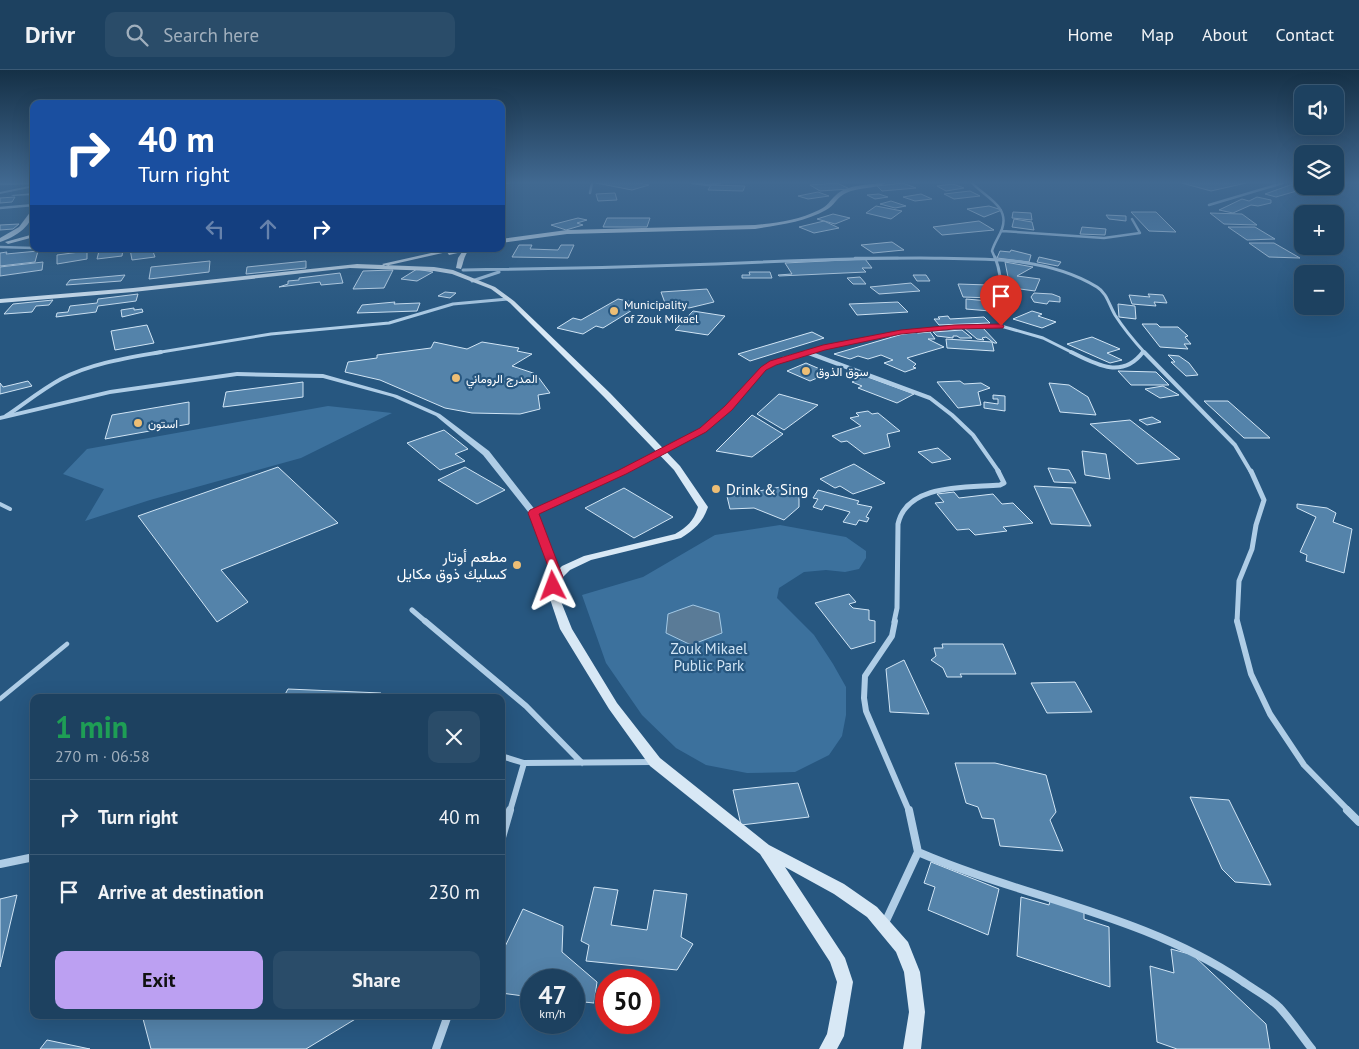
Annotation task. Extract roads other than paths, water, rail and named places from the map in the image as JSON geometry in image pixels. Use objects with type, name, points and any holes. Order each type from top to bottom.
[{"type":"main road","points":[[0,240],[9,237],[20,229]]},
{"type":"main road","points":[[505,240],[568,232],[692,229]]},
{"type":"main road","points":[[0,246],[30,236]]},
{"type":"main road","points":[[0,301],[133,290],[386,263],[440,252]]},
{"type":"main road","points":[[396,265],[454,252]]},
{"type":"main road","points":[[461,269],[460,258],[465,252]]},
{"type":"main road","points":[[378,267],[386,263],[434,269],[453,272],[472,281],[483,281]]},
{"type":"main road","points":[[351,266],[378,267],[419,264],[461,269],[483,281],[508,299],[607,395],[676,468],[703,507],[700,516],[691,528],[678,536],[588,558],[566,568],[557,577],[553,586],[555,599],[566,629],[613,706],[656,762],[764,849],[840,889],[872,912],[902,946],[912,972],[917,1012],[912,1049]]},
{"type":"main road","points":[[764,849],[837,958],[845,982],[835,1036],[828,1049]]},
{"type":"street","points":[[1001,326],[1004,306],[1000,285],[1000,270],[992,251],[1002,231],[1115,238],[1140,233],[1138,229]]},
{"type":"street","points":[[0,246],[30,248]]},
{"type":"street","points":[[461,269],[504,270],[862,258],[994,259],[1044,267],[1098,287],[1104,292],[1114,313],[1131,338],[1235,445],[1255,478],[1264,500],[1256,525],[1252,549],[1239,581],[1236,618],[1252,674],[1270,714],[1304,766],[1359,822]]},
{"type":"street","points":[[483,281],[504,270]]},
{"type":"street","points":[[3,417],[57,381],[80,370],[115,361],[255,334],[389,323],[446,306],[508,299]]},
{"type":"street","points":[[533,513],[622,472],[710,424],[728,408],[763,369],[783,359],[806,352],[901,332],[954,327],[1001,326],[1043,338],[1096,364],[1104,366],[1127,366],[1138,360],[1143,351]]},
{"type":"street","points":[[806,352],[930,398],[947,410],[975,436],[1004,482],[1000,485],[956,488],[928,494],[910,502],[901,512],[898,524],[897,608],[892,636],[865,676],[864,698],[866,711],[908,807],[918,852],[884,926]]},
{"type":"street","points":[[3,417],[110,392],[237,374],[324,376],[395,396],[438,415],[486,453],[533,513],[557,577]]},
{"type":"street","points":[[412,610],[526,706],[582,763]]},
{"type":"street","points":[[505,757],[524,763],[656,762]]},
{"type":"street","points":[[505,827],[524,763]]},
{"type":"street","points":[[918,852],[966,872],[1052,897],[1168,939],[1215,963],[1278,1006],[1312,1049]]},
{"type":"street","points":[[0,864],[30,858]]},
{"type":"street","points":[[436,1049],[447,1019]]},
{"type":"lane","points":[[0,504],[10,509]]},
{"type":"lane","points":[[0,699],[67,644]]},
{"type":"place","name":"Municipality of Zouk Mikael","points":[[614,311]]},
{"type":"place","name":"سوق الذوق","points":[[806,371]]},
{"type":"place","name":"المدرج الروماني","points":[[456,378]]},
{"type":"place","name":"استون","points":[[138,423]]},
{"type":"place","name":"Drink & Sing","points":[[716,489]]},
{"type":"place","name":"مطعم أوتار كسليك ذوق مكايل","points":[[517,565]]},
{"type":"park label","name":"Zouk Mikael Public Park","points":[[709,656]]}]
